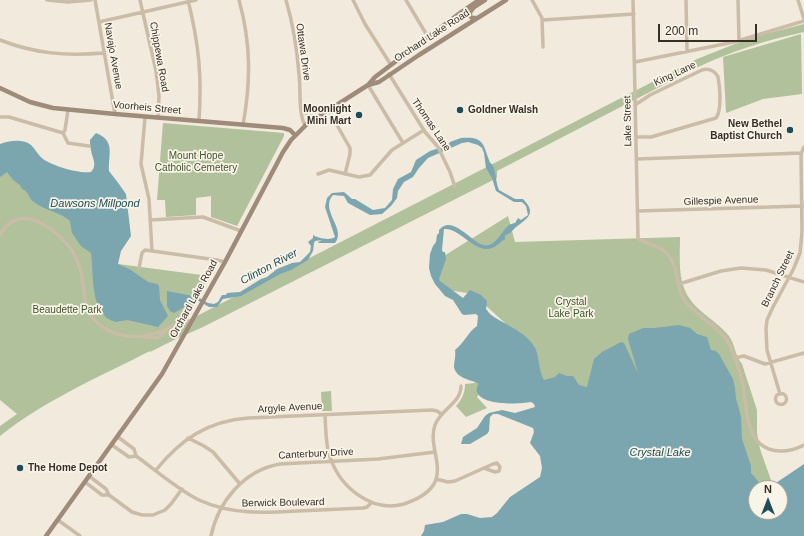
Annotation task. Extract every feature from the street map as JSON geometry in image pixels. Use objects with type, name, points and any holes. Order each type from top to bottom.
[{"type":"main road","name":"Orchard Lake Road","points":[[368,86],[375,76],[479,0]]},
{"type":"main road","points":[[477,18],[472,18],[470,16],[470,12],[474,7],[485,0]]},
{"type":"main road","points":[[486,12],[488,8],[502,0]]},
{"type":"main road","name":"Orchard Lake Road","points":[[46,536],[162,374],[203,302],[282,152],[296,135],[305,126],[317,118],[368,86],[379,82],[418,54],[506,0]]},
{"type":"main road","points":[[415,46],[418,54]]},
{"type":"main road","name":"Voorheis Street","points":[[0,88],[34,103],[68,110],[283,128],[290,130],[296,135]]},
{"type":"street","points":[[48,0],[73,2],[91,0]]},
{"type":"street","name":"Navajo Avenue","points":[[95,0],[115,114]]},
{"type":"street","name":"Chippewa Road","points":[[140,0],[158,82],[158,118]]},
{"type":"street","points":[[99,22],[196,0]]},
{"type":"street","points":[[239,0],[246,29],[249,59],[248,94],[243,125]]},
{"type":"street","name":"Ottawa Drive","points":[[286,0],[296,46],[301,117],[305,126]]},
{"type":"street","points":[[353,0],[391,65]]},
{"type":"street","points":[[406,0],[428,37]]},
{"type":"street","points":[[532,0],[543,20],[543,47]]},
{"type":"street","name":"Lake Street","points":[[633,0],[638,237],[640,240],[656,245],[668,254],[675,267],[679,284]]},
{"type":"street","points":[[686,0],[687,51]]},
{"type":"street","points":[[738,0],[739,40]]},
{"type":"street","points":[[635,62],[739,40],[804,20],[798,0]]},
{"type":"street","points":[[188,1],[196,33],[199,56],[201,82],[199,121]]},
{"type":"street","points":[[543,20],[634,14]]},
{"type":"street","points":[[0,40],[22,48],[44,52],[68,54],[104,53]]},
{"type":"street","name":"King Lane","points":[[636,105],[650,95],[702,70],[708,69],[713,71],[718,77],[720,108],[716,118],[649,137],[636,137]]},
{"type":"street","name":"Thomas Lane","points":[[389,74],[424,130],[442,153],[455,187]]},
{"type":"street","points":[[368,86],[403,143]]},
{"type":"street","points":[[301,106],[305,113],[317,118]]},
{"type":"street","points":[[68,110],[65,130],[63,133],[66,141],[68,143],[89,146]]},
{"type":"street","points":[[329,111],[350,148],[351,152],[345,174]]},
{"type":"street","points":[[0,117],[9,117],[63,133]]},
{"type":"street","points":[[145,117],[141,164],[148,196],[152,251]]},
{"type":"street","points":[[318,174],[329,170],[359,177],[370,175],[376,170],[388,154],[424,130]]},
{"type":"street","name":"Branch Street","points":[[780,394],[771,363],[766,337],[768,320],[772,307],[797,261],[801,245],[803,206],[801,153],[804,147]]},
{"type":"street","points":[[636,159],[801,153]]},
{"type":"street","name":"Gillespie Avenue","points":[[638,212],[803,206]]},
{"type":"street","points":[[150,220],[203,217],[241,231]]},
{"type":"street","points":[[0,234],[10,223],[21,218],[37,221],[50,229],[68,244],[74,253],[81,271],[86,305],[92,317],[102,326],[114,333],[125,336],[137,336],[156,333],[183,321],[192,321]]},
{"type":"street","points":[[139,268],[142,252],[145,250],[224,262]]},
{"type":"street","points":[[804,282],[761,269],[738,268],[716,272],[679,284],[685,302],[724,337],[729,344],[743,384],[749,424],[756,439],[768,448],[779,452],[792,451],[804,445]]},
{"type":"street","points":[[734,358],[743,356],[762,364],[771,363],[804,353]]},
{"type":"street","points":[[325,415],[327,444],[332,462],[338,475],[346,485],[371,503],[392,506],[408,503],[425,494],[431,488],[436,479],[438,468],[433,441],[436,422],[441,414],[457,399],[461,386]]},
{"type":"street","name":"Argyle Avenue","points":[[156,470],[170,454],[188,438],[210,427],[232,420],[432,410],[441,414]]},
{"type":"street","name":"Berwick Boulevard","points":[[118,437],[134,449],[136,456],[182,489],[200,500],[222,508],[242,512],[263,513],[362,508],[367,507],[371,503]]},
{"type":"street","points":[[188,438],[211,451],[240,484]]},
{"type":"street","name":"Berwick Boulevard","points":[[112,445],[129,457],[136,456]]},
{"type":"street","name":"Canterbury Drive","points":[[211,536],[222,508],[228,498],[240,484],[257,471],[274,465],[388,458],[435,452]]},
{"type":"street","points":[[436,479],[448,482],[455,481],[484,468]]},
{"type":"street","points":[[89,476],[106,489],[110,496],[132,512],[140,515],[159,513],[167,508],[182,489]]},
{"type":"street","points":[[85,482],[102,495],[110,496]]},
{"type":"street","points":[[58,520],[80,536]]},
{"type":"green space","name":"Beaudette Park","points":[[804,24],[804,32],[750,46],[698,67],[497,171],[497,178],[203,327],[150,351],[54,400],[17,423],[0,436],[0,426],[17,414],[0,400],[0,160],[4,159],[118,264],[209,276],[185,322],[697,59],[750,38]]},
{"type":"green space","points":[[801,34],[802,94],[763,99],[726,113],[723,57]]},
{"type":"green space","name":"Mount Hope Catholic Cemetery","points":[[163,123],[284,133],[284,136],[237,226],[211,217],[211,196],[196,198],[196,215],[166,217],[165,200],[157,200]]},
{"type":"green space","name":"Crystal Lake Park","points":[[508,216],[515,242],[680,237],[680,268],[683,286],[693,303],[729,336],[733,343],[742,364],[757,410],[757,433],[760,449],[771,480],[749,480],[642,377],[592,393],[487,383],[477,397],[487,408],[466,417],[456,406],[463,396],[465,384],[475,383],[475,355],[506,353],[505,323],[473,294],[442,289],[431,264]]},
{"type":"green space","points":[[331,391],[332,411],[322,411],[321,392]]},
{"type":"water","name":"Dawsons Millpond","points":[[96,133],[102,136],[109,144],[109,171],[126,194],[131,236],[121,251],[118,264],[131,270],[148,282],[159,286],[160,300],[168,316],[158,327],[127,320],[116,322],[107,318],[101,312],[94,293],[91,253],[81,246],[72,233],[70,221],[34,202],[26,191],[13,180],[7,172],[0,177],[0,144],[16,141],[24,141],[28,143],[43,159],[53,164],[73,171],[91,172],[94,164],[90,148],[90,140]]},
{"type":"water","name":"Crystal Lake","points":[[461,138],[474,138],[481,142],[489,161],[494,167],[499,190],[515,199],[523,199],[530,209],[530,212],[526,219],[511,232],[505,235],[505,239],[492,248],[485,249],[479,247],[456,232],[444,229],[442,250],[445,252],[446,259],[439,279],[440,281],[463,298],[470,290],[481,295],[487,301],[486,309],[490,314],[526,337],[535,348],[544,380],[555,377],[559,373],[567,376],[573,376],[579,385],[587,387],[594,359],[602,352],[621,342],[624,343],[638,373],[628,339],[629,334],[643,328],[679,325],[690,328],[697,334],[707,337],[711,350],[716,351],[719,354],[733,379],[741,417],[742,439],[751,466],[751,473],[757,480],[748,480],[748,520],[788,520],[788,480],[780,480],[804,464],[804,536],[421,536],[425,525],[443,522],[461,514],[467,514],[480,518],[492,517],[510,497],[540,477],[542,468],[540,456],[530,443],[534,432],[533,428],[498,414],[493,414],[490,417],[489,431],[487,434],[470,444],[461,444],[463,437],[477,428],[485,416],[489,413],[502,410],[515,413],[535,407],[531,402],[501,403],[486,400],[480,397],[477,392],[478,383],[457,374],[454,367],[455,350],[477,326],[478,316],[476,314],[462,314],[453,300],[445,296],[435,284],[429,268],[430,254],[436,242],[439,230],[444,226],[450,225],[455,227],[478,243],[488,245],[495,242],[506,228],[515,223],[518,218],[521,220],[528,215],[526,206],[522,202],[514,202],[496,191],[492,178],[486,168],[484,153],[482,148],[478,145],[468,142],[462,143],[428,158],[413,177],[404,182],[398,191],[397,198],[382,214],[370,215],[348,203],[344,196],[333,195],[329,207],[338,232],[338,238],[335,243],[318,242],[322,240],[315,241],[313,251],[308,260],[241,296],[223,299],[217,307],[209,307],[197,300],[174,313],[170,311],[167,306],[167,291],[198,297],[208,303],[214,304],[218,302],[222,295],[240,292],[267,277],[277,269],[292,263],[300,262],[310,252],[311,246],[308,242],[313,238],[313,235],[327,239],[335,237],[325,207],[327,198],[332,193],[344,192],[352,199],[355,199],[373,210],[385,208],[392,200],[393,189],[398,179],[411,172],[416,160],[430,151],[448,145],[450,142]]},
{"type":"place","name":"Goldner Walsh","points":[[460,110]]},
{"type":"place","name":"Moonlight Mini Mart","points":[[359,115]]},
{"type":"place","name":"New Bethel Baptist Church","points":[[790,130]]},
{"type":"place","name":"The Home Depot","points":[[20,468]]},
{"type":"water label","name":"Clinton River","points":[[269,267]]}]
